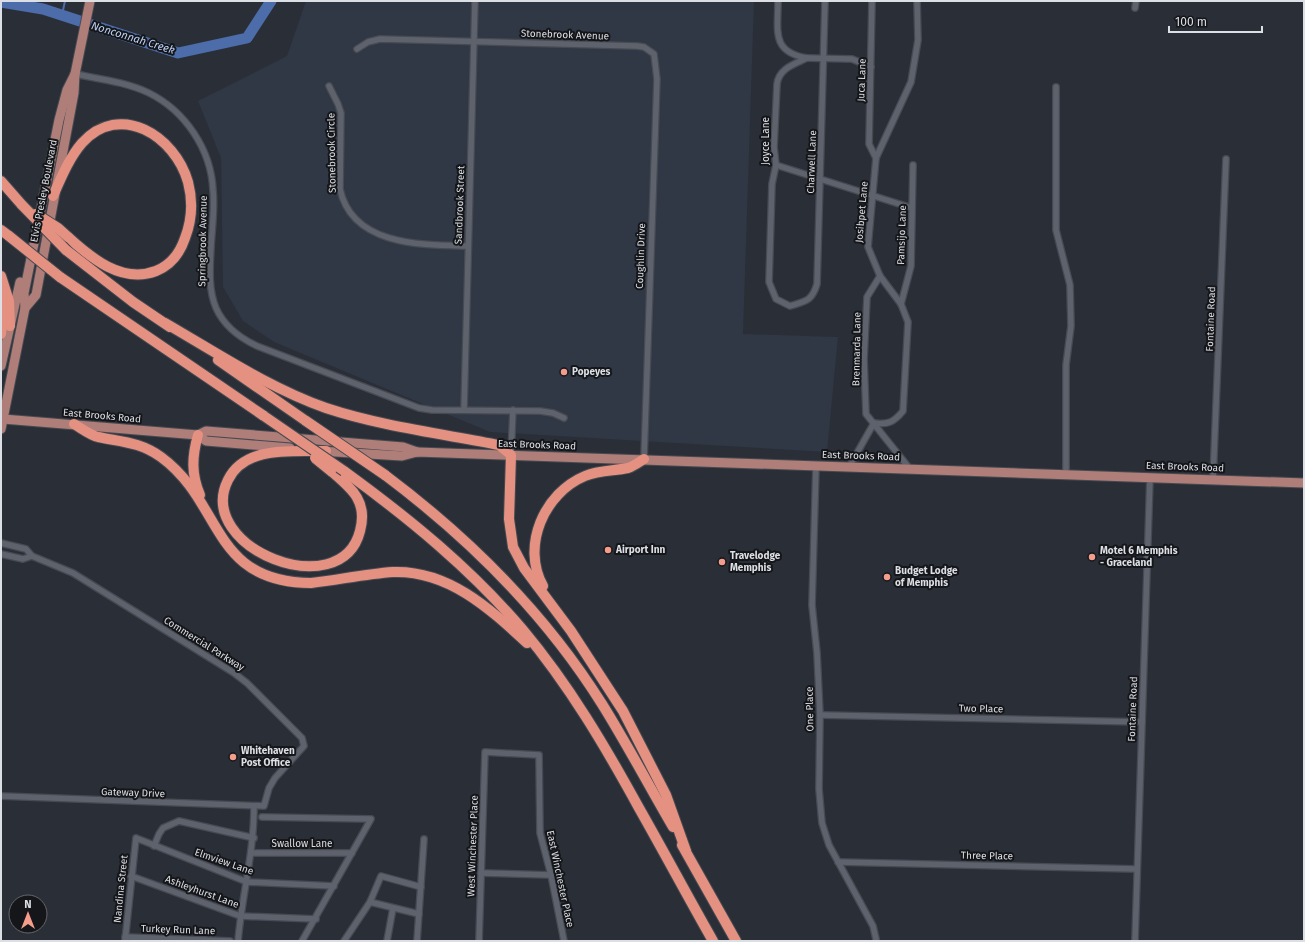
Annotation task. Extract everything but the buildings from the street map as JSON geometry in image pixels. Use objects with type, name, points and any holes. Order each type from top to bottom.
[{"type":"highway","points":[[19,202],[58,228],[90,256],[104,265],[118,271],[141,274],[158,270],[174,260],[188,230],[191,206],[188,181],[177,159],[162,141],[153,134],[134,124],[119,123],[96,131],[82,143],[68,164],[53,196]]},
{"type":"highway","points":[[1,181],[19,202],[66,250],[133,302],[385,475],[431,510],[485,559],[536,614],[602,703],[736,941]]},
{"type":"highway","points":[[5,233],[60,277],[264,416],[391,505],[451,554],[503,607],[551,665],[595,731],[713,941]]},
{"type":"highway","points":[[1,276],[9,301],[10,326]]},
{"type":"highway","points":[[1,292],[3,312],[1,334]]},
{"type":"highway","points":[[165,323],[284,390],[327,408],[372,420],[499,445],[511,455],[509,519],[513,547],[524,568],[553,606],[603,679],[644,749],[666,795],[686,851]]},
{"type":"highway","points":[[74,424],[97,437],[122,440],[142,446],[162,458],[188,485],[221,539],[238,558],[254,570],[277,579],[297,583],[311,583],[395,572],[422,575],[450,584],[484,605],[551,665]]},
{"type":"highway","points":[[198,435],[193,455],[194,477],[210,520]]},
{"type":"highway","points":[[305,445],[317,461],[350,487],[361,505],[364,515],[356,544],[344,556],[336,561],[316,566],[302,566],[275,561],[264,556],[246,543],[229,521],[224,504],[225,487],[234,471],[240,464],[249,458],[268,454],[326,451]]},
{"type":"highway","points":[[553,606],[541,583],[534,559],[538,529],[548,507],[566,488],[585,476],[596,472],[630,467],[644,459]]},
{"type":"main road","name":"Elvis Presley Boulevard","points":[[25,308],[36,295],[53,196],[74,93],[75,74],[90,1]]},
{"type":"main road","name":"Elvis Presley Boulevard","points":[[1,429],[2,417],[25,308],[24,293],[34,239],[59,120],[67,90],[75,74]]},
{"type":"main road","points":[[1,366],[24,264],[34,239]]},
{"type":"main road","name":"East Brooks Road","points":[[2,417],[198,435],[206,441],[402,456],[417,452],[1304,483]]},
{"type":"main road","name":"East Brooks Road","points":[[198,435],[206,430],[403,447],[417,452]]},
{"type":"street","name":"Sandbrook Street","points":[[464,410],[475,1]]},
{"type":"street","points":[[778,1],[778,34],[780,44],[789,53],[807,58],[852,59],[871,67]]},
{"type":"street","name":"Charwell Lane","points":[[790,306],[808,300],[814,295],[817,284],[825,1]]},
{"type":"street","name":"Juca Lane","points":[[872,1],[868,144],[876,158]]},
{"type":"street","name":"Josibpet Lane","points":[[874,423],[886,424],[897,419],[903,411],[908,322],[901,304],[880,276],[868,246],[876,158],[911,82],[918,40],[917,1]]},
{"type":"street","points":[[1136,1],[1136,8]]},
{"type":"street","points":[[357,49],[368,42],[380,39],[474,41]]},
{"type":"street","name":"Stonebrook Avenue","points":[[474,41],[637,46],[644,47],[654,54]]},
{"type":"street","name":"Coughlin Drive","points":[[644,459],[657,79],[654,54]]},
{"type":"street","name":"Joyce Lane","points":[[790,306],[776,299],[769,282],[772,184],[776,166],[774,147],[778,77],[786,69],[807,58]]},
{"type":"street","name":"Springbrook Avenue","points":[[75,74],[129,86],[155,96],[182,118],[198,139],[210,168],[213,189],[210,272],[212,295],[215,307],[222,318],[237,334],[257,346],[409,405],[432,410],[513,410],[546,412],[564,418]]},
{"type":"street","name":"Stonebrook Circle","points":[[329,86],[341,114],[340,189],[346,206],[354,217],[366,228],[394,240],[424,246],[468,246]]},
{"type":"street","points":[[1056,87],[1056,230],[1070,292],[1071,326],[1066,365],[1066,474]]},
{"type":"street","name":"Fontaine Road","points":[[1213,480],[1226,159]]},
{"type":"street","name":"Pamsijo Lane","points":[[901,304],[911,266],[913,165]]},
{"type":"street","points":[[776,166],[872,197],[912,208]]},
{"type":"street","name":"Brenmarda Lane","points":[[874,423],[866,414],[864,359],[868,297],[880,276]]},
{"type":"street","points":[[511,455],[513,410]]},
{"type":"street","points":[[850,467],[874,423],[910,469]]},
{"type":"street","name":"One Place","points":[[816,466],[812,605],[817,653],[820,715],[819,789],[822,824],[829,845],[873,926],[876,939]]},
{"type":"street","name":"Fontaine Road","points":[[1135,941],[1136,869],[1150,477]]},
{"type":"street","name":"Commercial Parkway","points":[[1,543],[26,549],[32,556],[73,573],[234,673],[247,683],[302,738],[303,748],[273,781],[269,788],[264,806]]},
{"type":"street","name":"Commercial Parkway","points":[[1,554],[23,559],[32,556]]},
{"type":"street","name":"Two Place","points":[[820,715],[1142,722]]},
{"type":"street","name":"West Winchester Place","points":[[479,941],[485,752]]},
{"type":"street","name":"East Winchester Place","points":[[485,752],[539,755],[540,833],[551,876],[564,941]]},
{"type":"street","name":"Gateway Drive","points":[[1,796],[264,806]]},
{"type":"street","points":[[238,941],[240,916],[254,838],[254,806]]},
{"type":"street","points":[[262,817],[371,819],[316,919],[302,941]]},
{"type":"street","points":[[154,846],[163,828],[179,821],[254,838]]},
{"type":"street","name":"Elmview Lane","points":[[136,838],[247,882],[334,886]]},
{"type":"street","name":"Nandina Street","points":[[125,939],[136,838]]},
{"type":"street","points":[[417,941],[424,839]]},
{"type":"street","name":"Swallow Lane","points":[[252,853],[352,853]]},
{"type":"street","name":"Three Place","points":[[838,862],[1136,869]]},
{"type":"street","points":[[481,873],[551,876]]},
{"type":"street","name":"Ashleyhurst Lane","points":[[131,876],[240,916],[316,919]]},
{"type":"street","points":[[344,941],[370,902],[381,876],[421,887]]},
{"type":"street","points":[[370,902],[418,914]]},
{"type":"street","points":[[387,941],[393,908]]},
{"type":"street","name":"Turkey Run Lane","points":[[125,939],[230,941]]},
{"type":"shaded area","points":[[306,1],[754,1],[743,334],[838,337],[827,452],[490,432],[274,342],[243,321],[223,287],[221,158],[198,101],[287,56]]},
{"type":"waterway","points":[[62,15],[65,1]]},
{"type":"waterway","name":"Nonconnah Creek","points":[[1,2],[43,9],[178,53],[247,38],[271,1]]},
{"type":"place","name":"Popeyes","points":[[564,372]]},
{"type":"place","name":"Airport Inn","points":[[608,550]]},
{"type":"place","name":"Motel 6 Memphis - Graceland","points":[[1092,557]]},
{"type":"place","name":"Travelodge Memphis","points":[[722,562]]},
{"type":"place","name":"Budget Lodge of Memphis","points":[[887,577]]},
{"type":"place","name":"Whitehaven Post Office","points":[[233,757]]}]
